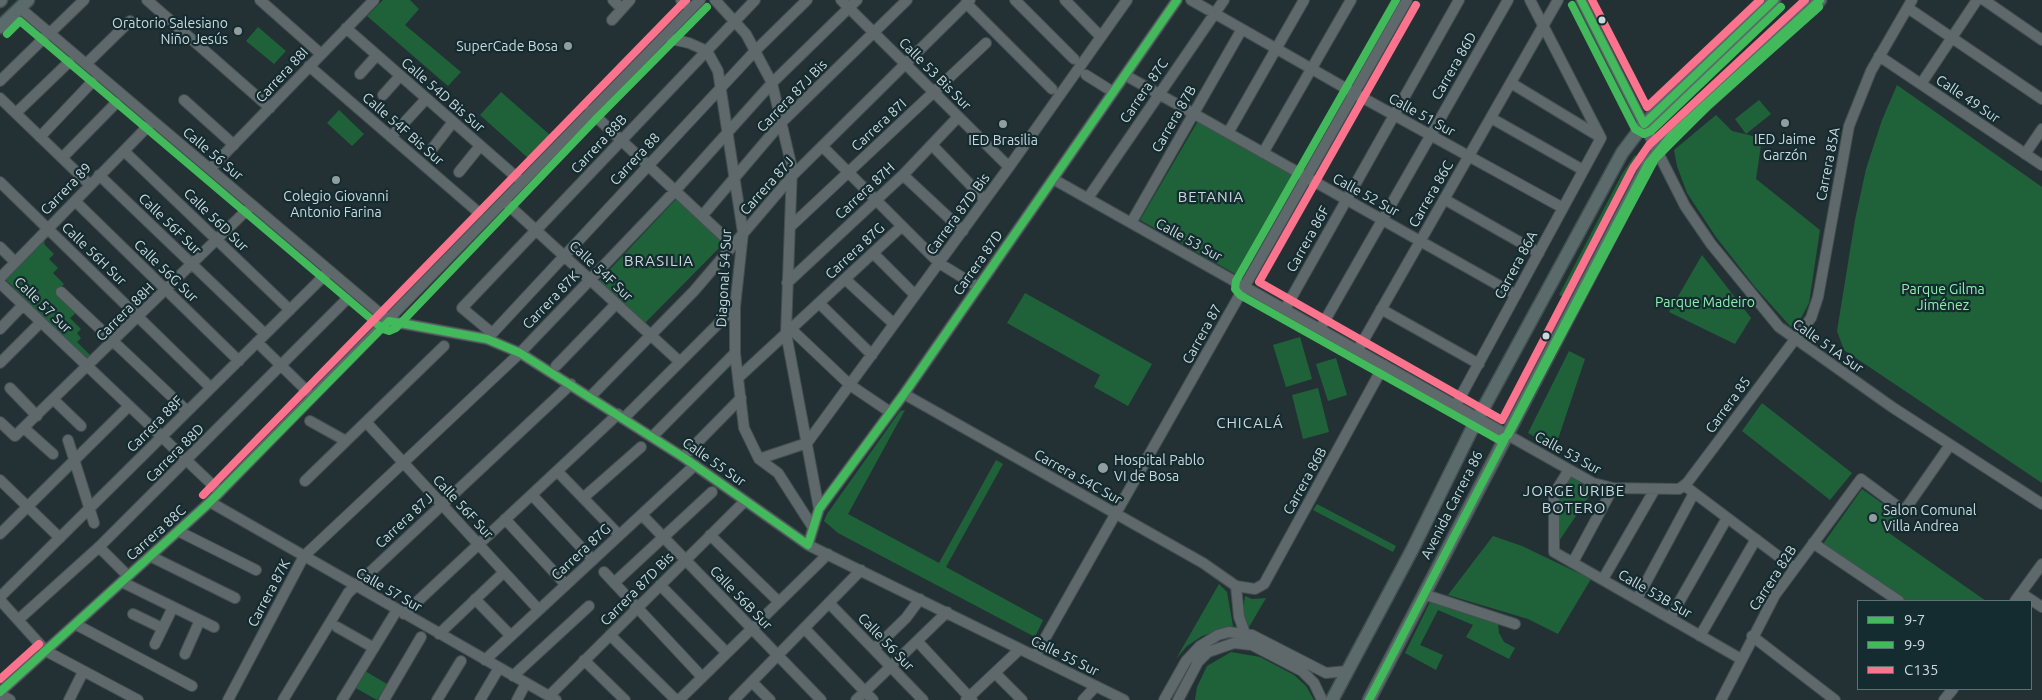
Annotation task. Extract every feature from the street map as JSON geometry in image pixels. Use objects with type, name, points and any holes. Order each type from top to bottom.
[{"type":"main road","name":"Avenida Carrera 86","points":[[1332,700],[1412,550],[1478,418],[1614,168],[1644,124],[1774,0]]},
{"type":"main road","name":"Avenida Carrera 86","points":[[1368,700],[1630,195],[1657,151],[1820,0]]},
{"type":"main road","points":[[0,27],[24,4]]},
{"type":"street","points":[[0,81],[84,0]]},
{"type":"street","points":[[147,0],[270,108]]},
{"type":"street","points":[[260,0],[321,54]]},
{"type":"street","name":"Carrera 88I","points":[[210,169],[374,0]]},
{"type":"street","points":[[613,0],[622,9]]},
{"type":"street","points":[[612,20],[630,0]]},
{"type":"street","points":[[681,0],[691,9]]},
{"type":"street","name":"Carrera 88C","points":[[3,690],[210,502],[389,322],[590,111],[700,0]]},
{"type":"street","points":[[715,0],[735,21],[756,50],[772,83],[793,175],[787,283],[788,331],[819,509]]},
{"type":"street","name":"Carrera 88B","points":[[490,336],[462,308],[755,0]]},
{"type":"street","name":"Carrera 88","points":[[490,336],[647,165],[756,50],[807,0]]},
{"type":"street","name":"Calle 53 Bis Sur","points":[[841,0],[1009,167]]},
{"type":"street","name":"Carrera 87K","points":[[228,700],[304,556],[520,353],[676,191],[772,83],[857,0]]},
{"type":"street","name":"Carrera 87J Bis","points":[[702,216],[735,180],[782,122],[908,0]]},
{"type":"street","points":[[1015,0],[1074,59]]},
{"type":"street","points":[[1065,0],[1101,37]]},
{"type":"street","name":"Carrera 87D","points":[[808,545],[812,526],[819,509],[904,394],[1177,0]]},
{"type":"street","name":"Calle 51 Sur","points":[[1191,0],[1354,93],[1563,208]]},
{"type":"street","name":"Carrera 87C","points":[[1088,198],[1224,0]]},
{"type":"street","points":[[1263,153],[1351,0]]},
{"type":"street","name":"Carrera 87","points":[[1036,656],[1407,0]]},
{"type":"street","name":"Carrera 86F","points":[[1285,309],[1459,0]]},
{"type":"street","name":"Carrera 86D","points":[[1320,329],[1508,0]]},
{"type":"street","points":[[1530,0],[1601,138]]},
{"type":"street","name":"Carrera 86C","points":[[1358,350],[1558,0]]},
{"type":"street","name":"Calle 51A Sur","points":[[1581,0],[1685,206],[1702,232],[1779,327],[1795,340],[1950,445],[2042,504]]},
{"type":"street","points":[[1921,84],[1977,0]]},
{"type":"street","points":[[1984,0],[2042,40]]},
{"type":"street","name":"Carrera 87D Bis","points":[[807,443],[1009,167],[1101,37],[1124,1]]},
{"type":"street","points":[[1228,133],[1276,49],[1300,1]]},
{"type":"street","points":[[968,2],[1052,90]]},
{"type":"street","name":"Carrera 87J","points":[[591,396],[694,291],[793,175],[968,2]]},
{"type":"street","name":"Calle 56 Sur","points":[[24,4],[47,36],[86,64],[389,322]]},
{"type":"street","points":[[1910,4],[1952,37],[2042,99]]},
{"type":"street","name":"Carrera 85A","points":[[1795,340],[1815,310],[1849,126],[1863,86],[1910,4]]},
{"type":"street","points":[[86,64],[130,21]]},
{"type":"street","name":"Calle 54D Bis Sur","points":[[346,28],[522,182]]},
{"type":"street","name":"Carrera 87B","points":[[1131,223],[1242,29]]},
{"type":"street","points":[[670,39],[689,43],[707,51]]},
{"type":"street","name":"Carrera 87I","points":[[790,228],[986,43]]},
{"type":"street","name":"Diagonal 54 Sur","points":[[707,51],[718,71],[729,132],[743,233],[735,307],[735,353],[744,428],[759,459],[778,473],[812,526]]},
{"type":"street","points":[[360,74],[377,55]]},
{"type":"street","name":"Calle 49 Sur","points":[[1879,56],[2042,165]]},
{"type":"street","points":[[16,113],[69,62]]},
{"type":"street","name":"Calle 54F Bis Sur","points":[[309,66],[478,212]]},
{"type":"street","points":[[1086,75],[1113,92]]},
{"type":"street","name":"Calle 52 Sur","points":[[1125,75],[1516,295]]},
{"type":"street","points":[[382,96],[400,76]]},
{"type":"street","points":[[40,136],[92,82]]},
{"type":"street","points":[[1511,83],[1601,138]]},
{"type":"street","points":[[0,98],[90,185]]},
{"type":"street","points":[[391,137],[426,99]]},
{"type":"street","points":[[184,100],[234,144]]},
{"type":"street","points":[[62,158],[116,104]]},
{"type":"street","points":[[590,111],[733,245]]},
{"type":"street","name":"Carrera 87H","points":[[787,283],[903,175],[958,116]]},
{"type":"street","points":[[1491,118],[1583,170]]},
{"type":"street","name":"Carrera 89","points":[[0,278],[153,121]]},
{"type":"street","points":[[432,149],[453,122]]},
{"type":"street","points":[[2025,154],[2042,129]]},
{"type":"street","name":"Carrera 86A","points":[[1456,406],[1601,138]]},
{"type":"street","points":[[459,172],[480,146]]},
{"type":"street","points":[[822,146],[938,263],[978,287]]},
{"type":"street","points":[[932,146],[985,200]]},
{"type":"street","name":"Calle 56D Sur","points":[[124,150],[290,310]]},
{"type":"street","name":"Calle 56F Sur","points":[[99,175],[266,334]]},
{"type":"street","points":[[903,175],[962,231]]},
{"type":"street","name":"Calle 53 Sur","points":[[1053,179],[1600,486],[1655,489],[1679,489],[1685,486]]},
{"type":"street","name":"Calle 56H Sur","points":[[0,182],[211,388]]},
{"type":"street","points":[[1444,199],[1539,252]]},
{"type":"street","name":"Calle 56G Sur","points":[[74,201],[239,360]]},
{"type":"street","name":"Calle 54F Sur","points":[[504,201],[680,362]]},
{"type":"street","name":"Carrera 88H","points":[[0,422],[15,436],[114,342],[252,205]]},
{"type":"street","name":"Carrera 87G","points":[[739,377],[902,226]]},
{"type":"street","points":[[0,247],[15,262]]},
{"type":"street","points":[[873,253],[916,295]]},
{"type":"street","name":"Carrera 88F","points":[[0,598],[329,271]]},
{"type":"street","points":[[845,279],[894,324]]},
{"type":"street","name":"Calle 57 Sur","points":[[0,283],[220,492]]},
{"type":"street","points":[[61,292],[187,411]]},
{"type":"street","name":"Carrera 88D","points":[[18,620],[99,547],[346,300]]},
{"type":"street","points":[[819,303],[872,355]]},
{"type":"street","points":[[556,366],[616,304]]},
{"type":"street","points":[[0,329],[23,305]]},
{"type":"street","points":[[342,700],[374,648],[400,612],[621,416],[680,362],[735,307]]},
{"type":"street","points":[[1381,309],[1479,364]]},
{"type":"street","points":[[0,363],[41,322]]},
{"type":"street","name":"Calle 55 Sur","points":[[389,322],[490,336],[591,396],[695,465],[808,545],[1124,700]]},
{"type":"street","points":[[788,331],[850,385],[890,412]]},
{"type":"street","name":"Carrera 85","points":[[1685,486],[1795,340]]},
{"type":"street","points":[[257,342],[307,391]]},
{"type":"street","points":[[305,481],[444,346]]},
{"type":"street","points":[[652,437],[735,353]]},
{"type":"street","name":"Carrera 86B","points":[[1236,586],[1255,589],[1264,584],[1384,365]]},
{"type":"street","name":"Carrera 87J","points":[[283,700],[344,599],[355,586],[571,384]]},
{"type":"street","points":[[10,388],[37,416]]},
{"type":"street","name":"Carrera 54C Sur","points":[[904,394],[1203,563],[1236,586]]},
{"type":"street","points":[[683,457],[741,398]]},
{"type":"street","points":[[54,400],[82,426]]},
{"type":"street","points":[[0,534],[129,406]]},
{"type":"street","points":[[310,421],[346,441]]},
{"type":"street","name":"Calle 56F Sur","points":[[366,422],[539,610]]},
{"type":"street","points":[[24,428],[53,454]]},
{"type":"street","points":[[68,440],[94,523]]},
{"type":"street","points":[[759,459],[807,443]]},
{"type":"street","name":"Carrera 82B","points":[[1721,700],[1752,636],[1775,595],[1861,480],[1904,511],[1950,445]]},
{"type":"street","points":[[583,498],[641,447]]},
{"type":"street","name":"Carrera 87G","points":[[485,660],[695,465]]},
{"type":"street","name":"Calle 53B Sur","points":[[1569,470],[1554,494],[1554,552],[1741,660]]},
{"type":"street","points":[[557,471],[619,536]]},
{"type":"street","points":[[0,480],[60,538]]},
{"type":"street","points":[[1685,486],[1794,568]]},
{"type":"street","points":[[1573,562],[1613,488]]},
{"type":"street","points":[[1603,580],[1655,489]]},
{"type":"street","points":[[614,583],[712,492]]},
{"type":"street","points":[[1637,599],[1694,494]]},
{"type":"street","points":[[532,495],[592,560]]},
{"type":"street","name":"Carrera 87D Bis","points":[[552,698],[584,660],[745,501]]},
{"type":"street","name":"Calle 57 Sur","points":[[210,502],[552,698]]},
{"type":"street","name":"Calle 56B Sur","points":[[642,514],[821,700]]},
{"type":"street","points":[[1670,618],[1727,518]]},
{"type":"street","points":[[505,519],[566,585]]},
{"type":"street","points":[[178,531],[256,570]]},
{"type":"street","points":[[710,535],[779,602]]},
{"type":"street","points":[[1700,636],[1756,539]]},
{"type":"street","points":[[1814,543],[1898,600]]},
{"type":"street","points":[[99,547],[125,579],[173,607],[214,626]]},
{"type":"street","points":[[610,635],[678,700],[828,554]]},
{"type":"street","points":[[150,556],[235,598]]},
{"type":"street","points":[[2018,597],[2042,564]]},
{"type":"street","points":[[734,700],[861,570]]},
{"type":"street","points":[[440,634],[504,572]]},
{"type":"street","points":[[604,572],[702,677]]},
{"type":"street","points":[[660,585],[727,653]]},
{"type":"street","points":[[1236,586],[1239,617],[1244,632],[1252,645]]},
{"type":"street","points":[[1423,594],[1515,624]]},
{"type":"street","points":[[0,598],[46,650],[83,672],[138,700]]},
{"type":"street","points":[[475,599],[510,636]]},
{"type":"street","points":[[874,649],[906,618],[920,599]]},
{"type":"street","name":"Calle 56 Sur","points":[[828,603],[892,666],[923,700]]},
{"type":"street","points":[[513,676],[589,606]]},
{"type":"street","points":[[155,644],[173,607]]},
{"type":"street","points":[[856,700],[947,612]]},
{"type":"street","points":[[133,614],[162,628]]},
{"type":"street","points":[[185,654],[200,620]]},
{"type":"street","points":[[75,624],[192,686]]},
{"type":"street","points":[[337,627],[374,648]]},
{"type":"street","points":[[804,628],[873,700]]},
{"type":"street","points":[[1164,700],[1186,661],[1200,646],[1218,635],[1244,632],[1326,672],[1347,671]]},
{"type":"street","points":[[1752,636],[1835,700]]},
{"type":"street","points":[[384,700],[421,637]]},
{"type":"street","points":[[918,642],[969,699],[1020,649]]},
{"type":"street","points":[[1178,700],[1198,662],[1208,652],[1234,643],[1252,645],[1302,671],[1314,683],[1322,700]]},
{"type":"street","points":[[584,660],[625,700]]},
{"type":"street","points":[[437,700],[461,661]]},
{"type":"street","points":[[480,700],[499,668]]},
{"type":"street","points":[[69,700],[83,672]]},
{"type":"street","points":[[996,673],[1022,700]]},
{"type":"street","points":[[0,677],[3,690],[10,700]]},
{"type":"street","points":[[752,682],[770,700]]},
{"type":"street","points":[[517,700],[526,684]]},
{"type":"street","points":[[1083,700],[1096,686]]},
{"type":"green space","points":[[383,0],[410,0],[419,9],[405,25],[461,72],[448,86],[367,16]]},
{"type":"green space","points":[[258,27],[286,51],[274,64],[246,41]]},
{"type":"green space","name":"Parque Gilma Jiménez","points":[[1897,85],[2042,187],[2042,483],[1844,350],[1837,331],[1855,220],[1866,169],[1882,120]]},
{"type":"green space","points":[[501,92],[550,135],[528,158],[480,115]]},
{"type":"green space","points":[[1759,100],[1771,114],[1746,134],[1735,119]]},
{"type":"green space","points":[[339,110],[364,134],[352,146],[327,123]]},
{"type":"green space","points":[[1716,115],[1732,131],[1757,137],[1761,145],[1756,179],[1820,230],[1809,303],[1801,318],[1791,327],[1755,287],[1716,237],[1687,193],[1677,166],[1674,150]]},
{"type":"green space","points":[[1198,121],[1294,176],[1237,275],[1140,220]]},
{"type":"green space","points":[[1635,155],[1638,160],[1624,180],[1564,297],[1559,295],[1622,174]]},
{"type":"green space","points":[[677,198],[724,243],[645,323],[599,281]]},
{"type":"green space","points":[[45,240],[44,244],[54,254],[49,259],[58,268],[53,273],[64,284],[56,293],[76,313],[70,318],[81,329],[77,333],[81,338],[77,342],[93,358],[89,362],[6,280]]},
{"type":"green space","name":"Parque Madeiro","points":[[1702,255],[1751,318],[1735,344],[1669,312]]},
{"type":"green space","points":[[1025,293],[1152,364],[1128,406],[1094,387],[1100,375],[1007,323]]},
{"type":"green space","points":[[1300,337],[1312,379],[1286,387],[1273,345]]},
{"type":"green space","points":[[1569,351],[1585,359],[1555,448],[1528,433]]},
{"type":"green space","points":[[1336,358],[1347,395],[1328,401],[1316,364]]},
{"type":"green space","points":[[1318,388],[1329,432],[1303,439],[1292,395]]},
{"type":"green space","points":[[1762,403],[1852,473],[1830,500],[1742,431]]},
{"type":"green space","points":[[905,410],[848,514],[939,563],[996,460],[1003,464],[946,567],[1043,620],[1035,637],[838,533],[824,521],[827,514],[900,411]]},
{"type":"green space","points":[[1569,476],[1594,489],[1559,541],[1559,490]]},
{"type":"green space","points":[[1862,489],[1900,516],[1889,533],[1985,600],[1903,600],[1823,544]]},
{"type":"green space","points":[[1317,504],[1396,546],[1393,552],[1313,510]]},
{"type":"green space","points":[[1493,536],[1522,546],[1591,579],[1558,634],[1528,619],[1448,595]]},
{"type":"green space","points":[[1219,584],[1227,592],[1233,626],[1202,636],[1187,646],[1176,659]]},
{"type":"green space","points":[[1245,596],[1252,599],[1266,598],[1249,627],[1243,613]]},
{"type":"green space","points":[[1430,602],[1498,624],[1499,633],[1504,642],[1515,648],[1509,659],[1466,637],[1473,625],[1438,610],[1420,645],[1443,655],[1436,670],[1405,653]]},
{"type":"green space","points":[[1231,652],[1260,657],[1294,675],[1306,686],[1314,700],[1195,700],[1197,687],[1207,666]]},
{"type":"green space","points":[[365,671],[387,684],[377,700],[354,687]]},
{"type":"transit line","name":"C135","points":[[203,495],[686,0]]},
{"type":"transit line","name":"9-7","points":[[0,692],[210,502],[389,321],[487,339],[520,353],[683,457],[808,545],[819,509],[904,394],[1177,0]]},
{"type":"transit line","name":"9-9","points":[[1396,0],[1236,281],[1235,289],[1240,295],[1499,440],[1508,435],[1655,159],[1709,105],[1819,7]]},
{"type":"transit line","name":"9-7","points":[[1581,0],[1644,124],[1774,0]]},
{"type":"transit line","name":"C135","points":[[1592,0],[1647,107],[1760,0]]},
{"type":"transit line","name":"C135","points":[[1416,5],[1259,282],[1502,420],[1633,168],[1649,145],[1805,0]]},
{"type":"transit line","name":"9-7","points":[[1369,700],[1648,164],[1671,136],[1820,0]]},
{"type":"transit line","name":"9-9","points":[[1572,5],[1635,129],[1644,134],[1651,131],[1781,7]]},
{"type":"transit line","name":"9-9","points":[[7,34],[20,21],[383,329],[389,331],[396,328],[597,118],[707,7]]},
{"type":"transit line","name":"C135","points":[[0,679],[39,644]]},
{"type":"place","name":"Oratorio Salesiano Niño Jesús","points":[[238,31]]},
{"type":"place","name":"SuperCade Bosa","points":[[568,46]]},
{"type":"place","name":"IED Jaime Garzón","points":[[1785,123]]},
{"type":"place","name":"IED Brasilia","points":[[1003,124]]},
{"type":"place","name":"Colegio Giovanni Antonio Farina","points":[[336,180]]},
{"type":"place","name":"Hospital Pablo VI de Bosa","points":[[1103,468]]},
{"type":"place","name":"Salon Comunal Villa Andrea","points":[[1873,518]]},
{"type":"district","name":"BETANIA","points":[[1211,197]]},
{"type":"district","name":"BRASILIA","points":[[659,261]]},
{"type":"district","name":"CHICALÁ","points":[[1250,423]]},
{"type":"district","name":"JORGE URIBE BOTERO","points":[[1574,500]]}]
